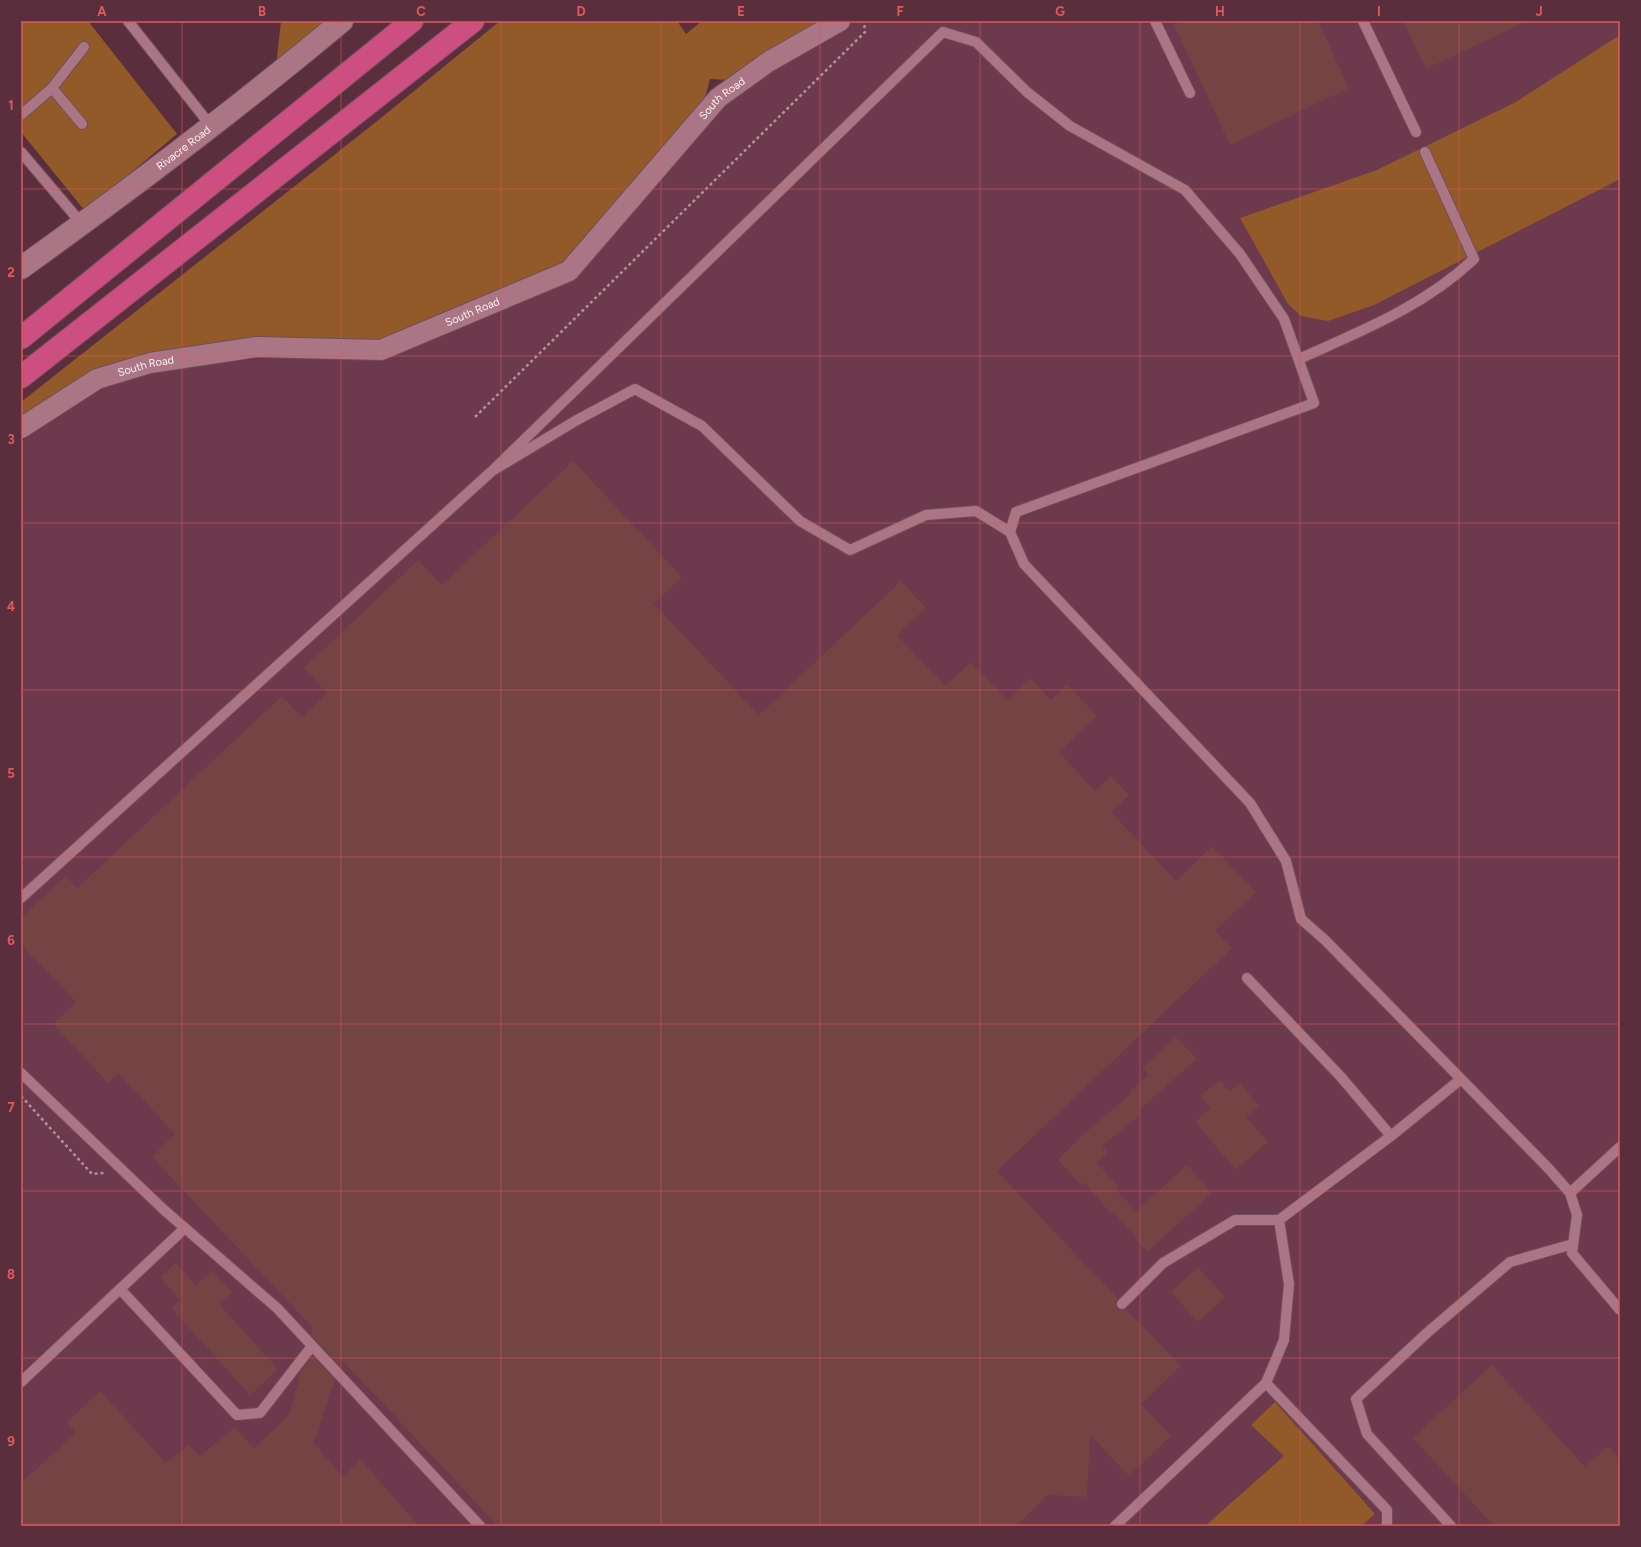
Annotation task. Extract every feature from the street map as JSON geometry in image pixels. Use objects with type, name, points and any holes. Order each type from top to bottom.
[{"type":"highway","points":[[21,338],[412,21]]},
{"type":"highway","points":[[21,378],[473,21]]},
{"type":"main road","name":"Rivacre Road","points":[[21,268],[82,224],[211,126],[342,21]]},
{"type":"street","name":"South Road","points":[[21,428],[97,379],[150,363],[256,347],[381,350],[570,271],[718,98],[768,62],[840,21]]},
{"type":"lane","points":[[128,21],[211,126]]},
{"type":"lane","points":[[1155,21],[1190,93]]},
{"type":"lane","points":[[1363,21],[1416,132]]},
{"type":"lane","points":[[21,898],[492,471],[943,32],[976,42],[1027,92],[1070,126],[1185,190],[1240,254],[1284,319],[1314,403],[1016,512],[1010,532]]},
{"type":"lane","points":[[21,115],[52,88],[84,47]]},
{"type":"lane","points":[[52,88],[82,124]]},
{"type":"lane","points":[[21,152],[82,224]]},
{"type":"lane","points":[[1298,359],[1373,326],[1415,305],[1462,270],[1474,259],[1425,152]]},
{"type":"lane","points":[[492,471],[577,420],[635,389],[702,426],[800,521],[850,550],[926,515],[976,511],[1010,532],[1024,564],[1250,803],[1286,862],[1300,919],[1325,940],[1550,1170],[1570,1193],[1577,1215],[1572,1253],[1620,1310]]},
{"type":"lane","points":[[1247,978],[1341,1078],[1391,1136]]},
{"type":"lane","points":[[21,1072],[123,1171],[185,1228],[277,1308],[477,1525]]},
{"type":"lane","points":[[1122,1304],[1163,1263],[1235,1220],[1279,1220],[1391,1136],[1461,1079]]},
{"type":"lane","points":[[1570,1193],[1620,1147]]},
{"type":"lane","points":[[1115,1526],[1266,1384],[1284,1340],[1289,1284],[1279,1220]]},
{"type":"lane","points":[[21,1382],[185,1228]]},
{"type":"lane","points":[[1451,1526],[1367,1434],[1356,1399],[1428,1332],[1510,1262],[1573,1244]]},
{"type":"lane","points":[[120,1289],[237,1416],[260,1413],[312,1346]]},
{"type":"lane","points":[[1266,1384],[1387,1510],[1387,1526]]},
{"type":"path","points":[[475,417],[865,32],[864,21]]},
{"type":"path","points":[[21,1096],[92,1174],[123,1171]]},
{"type":"shaded area","points":[[21,21],[88,21],[177,134],[85,211],[21,132]]},
{"type":"shaded area","points":[[281,21],[327,21],[276,66]]},
{"type":"shaded area","points":[[500,21],[677,21],[686,34],[702,21],[839,21],[729,80],[710,79],[705,98],[572,253],[549,275],[381,350],[150,363],[21,428],[21,402],[376,122]]},
{"type":"shaded area","points":[[840,21],[1620,21],[1620,1526],[21,1526],[21,441],[102,387],[163,366],[381,350],[569,271],[718,98]]},
{"type":"shaded area","points":[[1620,35],[1620,179],[1374,305],[1328,321],[1301,316],[1288,304],[1240,218],[1377,170],[1516,102]]},
{"type":"shaded area","points":[[1275,1402],[1375,1514],[1361,1526],[1205,1526],[1284,1456],[1251,1425]]},
{"type":"building","points":[[1182,21],[1318,21],[1349,88],[1230,145],[1174,25]]},
{"type":"building","points":[[1403,21],[1527,21],[1426,69]]},
{"type":"building","points":[[573,461],[682,577],[654,604],[759,715],[901,581],[926,608],[897,635],[945,686],[971,662],[1007,700],[1030,678],[1051,700],[1067,684],[1097,716],[1059,752],[1095,791],[1111,776],[1129,795],[1111,812],[1176,881],[1212,846],[1256,892],[1215,931],[1232,948],[997,1171],[1118,1299],[1116,1303],[1117,1308],[1121,1310],[1126,1309],[1181,1366],[1141,1404],[1171,1436],[1129,1476],[1090,1435],[1087,1497],[1048,1495],[1016,1526],[498,1526],[341,1359],[339,1365],[311,1335],[313,1328],[152,1157],[175,1134],[118,1073],[108,1083],[53,1024],[76,1002],[21,944],[21,918],[66,876],[77,888],[282,696],[302,717],[327,693],[304,668],[418,560],[442,585]]},
{"type":"building","points":[[1176,1037],[1197,1059],[1138,1111],[1141,1114],[1102,1146],[1108,1153],[1097,1163],[1119,1187],[1116,1190],[1136,1211],[1187,1165],[1212,1193],[1147,1252],[1135,1239],[1137,1237],[1113,1212],[1111,1214],[1084,1182],[1081,1185],[1058,1160],[1079,1138],[1132,1093],[1130,1091],[1149,1075],[1142,1068]]},
{"type":"building","points":[[1220,1080],[1229,1091],[1240,1083],[1259,1106],[1246,1117],[1268,1142],[1236,1170],[1195,1122],[1210,1108],[1200,1096]]},
{"type":"building","points":[[176,1263],[196,1286],[212,1270],[232,1292],[219,1304],[278,1369],[250,1395],[171,1308],[180,1300],[160,1277]]},
{"type":"building","points":[[1198,1267],[1225,1297],[1198,1322],[1171,1292]]},
{"type":"building","points":[[313,1356],[335,1379],[314,1443],[343,1477],[361,1460],[419,1526],[21,1526],[21,1483],[76,1433],[67,1422],[100,1391],[166,1463],[189,1445],[200,1456],[235,1427],[254,1448],[289,1415],[301,1371]]},
{"type":"building","points":[[1492,1365],[1585,1467],[1608,1446],[1620,1459],[1620,1526],[1494,1526],[1413,1438]]}]
